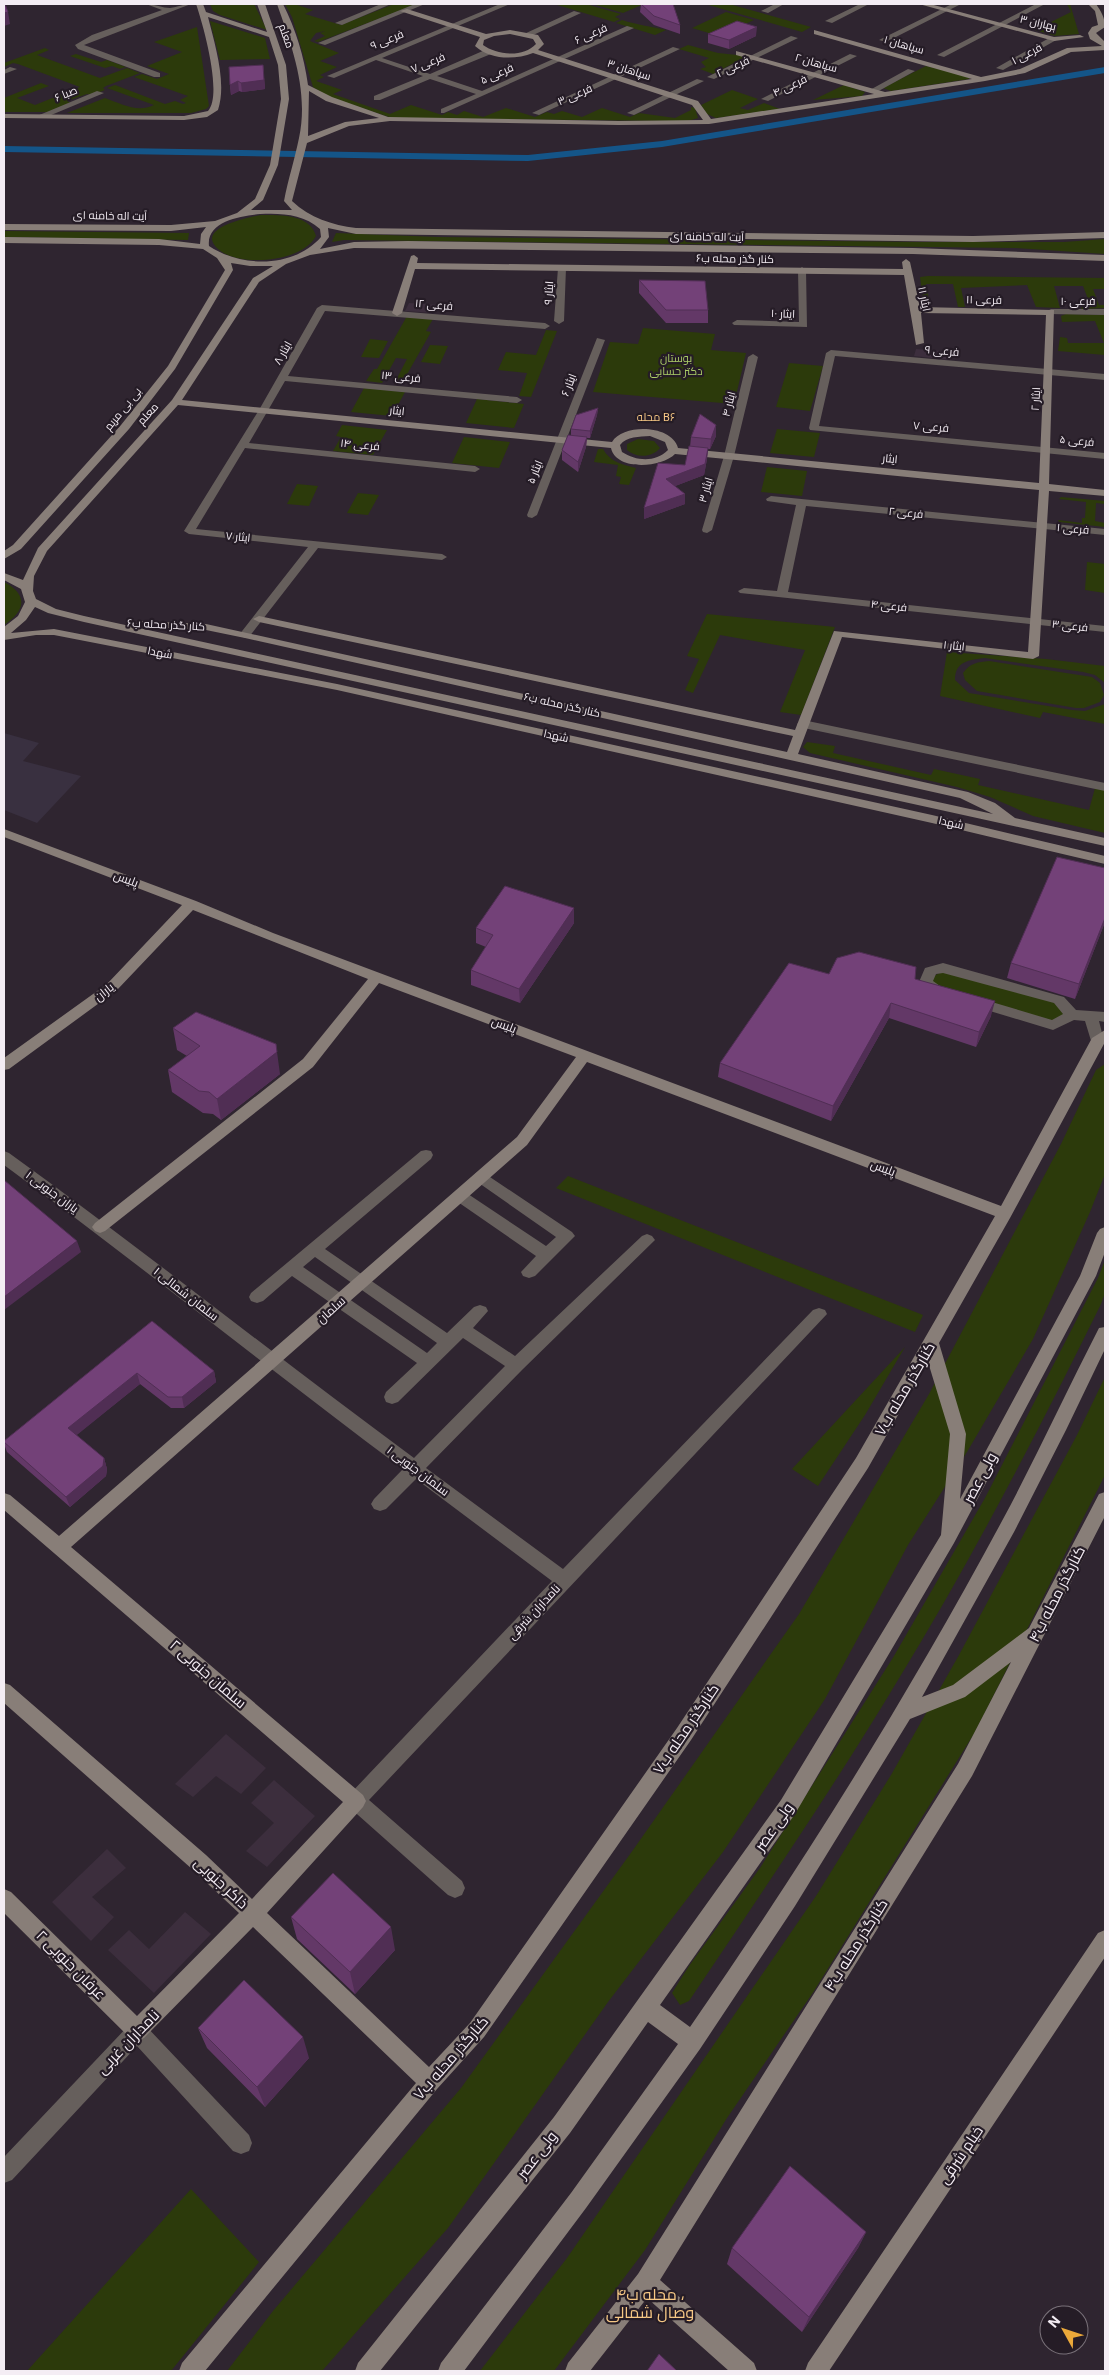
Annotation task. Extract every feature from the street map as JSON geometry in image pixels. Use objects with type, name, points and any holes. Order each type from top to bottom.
[{"type":"street","points":[[149,4],[168,10]]},
{"type":"street","points":[[157,75],[79,45],[95,37],[187,4]]},
{"type":"street","points":[[4,116],[184,118],[201,116],[212,111],[217,105],[215,71],[204,14],[200,4]]},
{"type":"street","name":"معلم","points":[[241,213],[259,200],[274,165],[278,149],[284,99],[282,65],[261,4]]},
{"type":"street","name":"معلم","points":[[280,4],[292,30],[302,65],[305,86],[301,146],[288,201],[301,214]]},
{"type":"street","points":[[339,23],[387,4]]},
{"type":"street","points":[[322,42],[421,4]]},
{"type":"street","points":[[453,26],[506,4]]},
{"type":"street","points":[[765,11],[780,4]]},
{"type":"street","points":[[829,21],[865,4]]},
{"type":"street","name":"بهاران ۳","points":[[922,4],[1076,44]]},
{"type":"street","points":[[883,40],[956,4]]},
{"type":"street","points":[[941,55],[1041,4]]},
{"type":"street","points":[[301,146],[322,132],[348,124],[390,119],[619,124],[709,122],[985,80],[1022,70],[1076,44],[1092,33],[1104,23],[1092,4]]},
{"type":"street","points":[[404,10],[485,36],[510,32],[528,34],[539,40],[540,44],[533,51],[516,54],[488,52],[479,46],[478,42],[485,36]]},
{"type":"street","points":[[528,34],[577,13]]},
{"type":"street","points":[[204,14],[273,36]]},
{"type":"street","name":"فرعی ۹","points":[[331,76],[453,26]]},
{"type":"street","name":"فرعی ۶","points":[[560,60],[630,28]]},
{"type":"street","name":"سپاهان ۱","points":[[816,32],[985,80]]},
{"type":"street","points":[[1092,33],[1093,37],[1104,47]]},
{"type":"street","points":[[755,56],[794,38]]},
{"type":"street","name":"فرعی ۱","points":[[1000,68],[1058,39]]},
{"type":"street","points":[[1076,44],[1104,47]]},
{"type":"street","points":[[615,77],[676,49]]},
{"type":"street","name":"سپاهان ۳","points":[[533,51],[694,103],[709,122]]},
{"type":"street","name":"فرعی ۷","points":[[377,98],[488,52]]},
{"type":"street","name":"سپاهان ۲","points":[[739,53],[755,56],[886,95]]},
{"type":"street","name":"فرعی ۲","points":[[711,77],[755,56]]},
{"type":"street","points":[[816,74],[853,56]]},
{"type":"street","points":[[376,58],[484,94]]},
{"type":"street","name":"فرعی ۵","points":[[444,111],[560,60]]},
{"type":"street","points":[[282,65],[302,65]]},
{"type":"street","points":[[4,72],[12,69]]},
{"type":"street","points":[[872,91],[911,71]]},
{"type":"street","name":"فرعی ۴","points":[[765,98],[816,74]]},
{"type":"street","name":"فرعی ۳","points":[[536,113],[615,77]]},
{"type":"street","name":"فرعی ۲","points":[[670,95],[700,81]]},
{"type":"street","points":[[305,86],[329,99],[390,119]]},
{"type":"street","name":"صبا ۶","points":[[41,116],[100,93]]},
{"type":"street","points":[[631,113],[670,95]]},
{"type":"street","points":[[241,213],[265,211],[301,214]]},
{"type":"street","name":"آیت اله خامنه ای","points":[[4,227],[171,228],[216,223],[241,213]]},
{"type":"street","name":"آیت اله خامنه ای","points":[[301,214],[334,228],[356,231],[973,239],[1105,236]]},
{"type":"street","points":[[310,253],[320,245],[325,236],[324,228],[316,221]]},
{"type":"street","points":[[216,223],[206,231],[203,239],[205,247],[222,258],[254,264],[291,260]]},
{"type":"street","name":"آیت اله خامنه ای","points":[[4,240],[159,242],[205,247]]},
{"type":"street","points":[[366,245],[420,254],[411,266],[397,314]]},
{"type":"street","name":"آیت اله خامنه ای","points":[[291,260],[330,248],[366,245],[913,251],[1105,258]]},
{"type":"street","name":"بی بی مریم","points":[[4,556],[17,547],[125,427],[172,367],[229,270],[222,258]]},
{"type":"street","name":"کنار گذر محله ب۶","points":[[729,258],[739,258]]},
{"type":"street","name":"ایثار ۱۱","points":[[919,342],[916,310],[907,272],[901,261],[1049,262],[1105,258]]},
{"type":"street","name":"معلم","points":[[4,632],[23,619],[29,610],[29,576],[42,550],[176,402],[256,280],[291,260]]},
{"type":"street","points":[[837,260],[886,260]]},
{"type":"street","points":[[411,266],[907,272]]},
{"type":"street","name":"ایثار ۹","points":[[559,320],[562,268]]},
{"type":"street","name":"ایثار ۱۰","points":[[737,323],[804,325],[802,270]]},
{"type":"street","name":"فرعی ۱۲","points":[[322,308],[545,326]]},
{"type":"street","name":"ایثار ۸","points":[[264,410],[322,308]]},
{"type":"street","name":"فرعی ۱۱","points":[[916,310],[1051,312]]},
{"type":"street","name":"فرعی ۱۰","points":[[1051,312],[1105,312]]},
{"type":"street","name":"ایثار ۲","points":[[1044,487],[1051,312]]},
{"type":"street","name":"ایثار ۶","points":[[562,440],[600,340]]},
{"type":"street","name":"فرعی ۹","points":[[814,428],[831,353],[1105,377]]},
{"type":"street","name":"ایثار ۴","points":[[729,456],[753,357]]},
{"type":"street","name":"فرعی ۱۳","points":[[282,378],[517,400]]},
{"type":"street","name":"ایثار","points":[[176,402],[615,445]]},
{"type":"street","name":"ایثار ۷","points":[[264,410],[189,531],[315,545]]},
{"type":"street","name":"فرعی ۷","points":[[814,428],[1046,450]]},
{"type":"street","points":[[650,433],[666,438],[671,442],[673,451],[663,459],[636,462],[617,453],[615,445],[618,440],[631,434],[650,433]]},
{"type":"street","name":"ایثار ۵","points":[[532,515],[562,440]]},
{"type":"street","name":"فرعی ۱۴","points":[[242,445],[475,470]]},
{"type":"street","name":"فرعی ۵","points":[[1046,450],[1105,456]]},
{"type":"street","name":"ایثار","points":[[673,451],[1105,492]]},
{"type":"street","name":"ایثار ۳","points":[[707,530],[729,456]]},
{"type":"street","name":"ایثار ۱","points":[[791,756],[838,633],[1033,656],[1044,487]]},
{"type":"street","name":"فرعی ۲","points":[[771,499],[1041,526]]},
{"type":"street","points":[[782,595],[802,502]]},
{"type":"street","name":"فرعی ۱","points":[[1041,526],[1105,532]]},
{"type":"street","points":[[245,635],[315,545],[442,557]]},
{"type":"street","points":[[17,547],[32,552],[42,550]]},
{"type":"street","name":"شهدا","points":[[4,576],[20,583],[30,595],[52,610],[84,618],[1105,842]]},
{"type":"street","name":"فرعی ۴","points":[[744,591],[1035,622]]},
{"type":"street","points":[[68,635],[84,618]]},
{"type":"street","points":[[259,619],[801,729],[1105,787]]},
{"type":"street","name":"کنار گذر محله ب۶","points":[[101,622],[206,627],[245,635],[964,795],[991,806],[1014,823]]},
{"type":"street","name":"فرعی ۳","points":[[1035,622],[1105,629]]},
{"type":"street","name":"شهدا","points":[[4,636],[36,632],[68,635],[337,687],[932,819],[1105,860]]},
{"type":"street","points":[[498,724],[507,711]]},
{"type":"street","name":"پلیس","points":[[4,833],[377,977],[1005,1214]]},
{"type":"street","name":"یاران","points":[[4,1065],[112,986],[191,904]]},
{"type":"street","points":[[1072,1015],[1059,1000],[942,968],[930,972],[926,982],[937,991],[1053,1025],[1072,1015],[1098,1017],[1101,1038]]},
{"type":"street","points":[[100,1227],[308,1063],[377,977]]},
{"type":"street","name":"کنارگذر محله ب۷","points":[[190,2371],[430,2082],[477,2030],[684,1734],[862,1463],[1005,1214],[1101,1038]]},
{"type":"street","name":"سلمان","points":[[59,1547],[522,1141],[585,1055]]},
{"type":"street","points":[[257,1297],[426,1155]]},
{"type":"street","name":"یاران جنوبی ۱","points":[[4,1157],[100,1227]]},
{"type":"street","points":[[481,1177],[567,1236],[529,1272]]},
{"type":"street","points":[[460,1196],[547,1255]]},
{"type":"street","name":"سلمان شمالی ۱","points":[[100,1227],[272,1362]]},
{"type":"street","name":"ولی عصر","points":[[366,2371],[562,2125],[788,1807],[948,1538],[1088,1276],[1105,1233]]},
{"type":"street","points":[[380,1504],[516,1366],[647,1240]]},
{"type":"street","points":[[314,1249],[447,1342]]},
{"type":"street","points":[[292,1268],[428,1362]]},
{"type":"street","points":[[392,1398],[480,1311]]},
{"type":"street","name":"نامداران شرقی","points":[[253,1913],[564,1580],[819,1314]]},
{"type":"street","points":[[462,1329],[516,1366]]},
{"type":"street","points":[[449,2371],[613,2156],[693,2042],[819,1850],[904,1713],[994,1555],[1058,1432],[1105,1333]]},
{"type":"street","points":[[931,1343],[958,1434],[948,1538]]},
{"type":"street","name":"سلمان جنوبی ۱","points":[[272,1362],[564,1580]]},
{"type":"street","name":"کنارگذر محله ب۴","points":[[576,2371],[646,2282],[965,1770],[1105,1499]]},
{"type":"street","name":"سلمان جنوبی ۲","points":[[4,1500],[356,1801]]},
{"type":"street","points":[[904,1713],[959,1691],[1039,1630]]},
{"type":"street","name":"ذاکر جنوبی","points":[[4,1691],[199,1862],[430,2082]]},
{"type":"street","points":[[356,1801],[455,1888]]},
{"type":"street","name":"عرفان جنوبی ۲","points":[[4,1899],[137,2031]]},
{"type":"street","name":"نامداران غربی","points":[[4,2172],[137,2031],[253,1913]]},
{"type":"street","name":"خیام شرقی","points":[[816,2371],[1105,1940]]},
{"type":"street","points":[[645,2006],[693,2042]]},
{"type":"street","points":[[137,2031],[241,2143]]},
{"type":"street","points":[[646,2282],[746,2371]]},
{"type":"shaded area","points":[[409,303],[439,305],[435,313],[405,311]]},
{"type":"shaded area","points":[[916,349],[952,352],[951,360],[914,356]]},
{"type":"shaded area","points":[[4,733],[39,743],[23,761],[81,776],[37,823],[4,810]]},
{"type":"shaded area","points":[[226,1734],[266,1768],[241,1794],[216,1776],[193,1797],[175,1784]]},
{"type":"shaded area","points":[[274,1780],[315,1816],[267,1867],[246,1851],[274,1823],[251,1803]]},
{"type":"shaded area","points":[[107,1849],[126,1868],[92,1897],[114,1917],[91,1941],[52,1902]]},
{"type":"shaded area","points":[[185,1912],[211,1934],[154,1993],[108,1950],[129,1930],[149,1949]]},
{"type":"green space","points":[[210,4],[254,4],[267,30],[220,15],[213,11]]},
{"type":"green space","points":[[285,4],[294,4],[313,10],[305,14],[341,25],[394,4],[417,4],[318,42],[314,41],[325,36],[320,33],[325,31],[316,33],[310,41],[339,53],[320,61],[337,67],[320,75],[324,77],[316,81],[342,90],[333,94],[390,114],[411,105],[442,115],[448,112],[457,115],[464,111],[483,117],[506,108],[535,117],[547,112],[554,114],[562,111],[582,117],[602,108],[630,117],[639,113],[675,118],[691,110],[691,107],[695,108],[698,118],[688,121],[667,121],[392,118],[329,97],[313,87],[292,17]]},
{"type":"green space","points":[[554,4],[586,4],[621,14],[615,17],[620,19],[614,22]]},
{"type":"green space","points":[[592,4],[644,4],[623,13]]},
{"type":"green space","points":[[705,4],[729,4],[811,27],[802,32]]},
{"type":"green space","points":[[1067,4],[1070,4],[1079,34],[1055,36],[1035,30],[1071,12]]},
{"type":"green space","points":[[726,12],[754,20],[719,36],[692,28]]},
{"type":"green space","points":[[622,20],[666,30],[655,35],[616,23]]},
{"type":"green space","points":[[210,21],[265,38],[270,59],[220,60]]},
{"type":"green space","points":[[197,27],[209,106],[206,109],[191,113],[67,113],[105,98],[136,108],[154,105],[107,88],[115,85],[165,104],[175,101],[183,104],[186,103],[180,100],[188,96],[134,77],[142,74],[157,79],[169,74],[147,66],[182,52],[154,42]]},
{"type":"green space","points":[[688,45],[718,53],[747,56],[713,74],[700,69],[706,67],[701,62],[709,58],[679,49]]},
{"type":"green space","points":[[45,48],[49,50],[37,55],[100,78],[127,68],[140,73],[106,86],[103,88],[105,90],[92,95],[87,94],[67,101],[71,103],[50,112],[4,112],[4,98],[41,83],[49,86],[17,98],[35,105],[80,87],[18,64],[13,63],[4,67],[4,63]]},
{"type":"green space","points":[[76,54],[101,62],[107,60],[126,67],[120,69],[112,66],[105,68],[70,56]]},
{"type":"green space","points":[[926,66],[969,76],[969,79],[891,91],[883,88]]},
{"type":"green space","points":[[844,85],[865,92],[862,96],[813,100]]},
{"type":"green space","points":[[732,90],[758,99],[740,108],[748,110],[764,103],[780,109],[716,118],[707,114],[701,105]]},
{"type":"green space","points":[[261,215],[293,217],[301,220],[308,223],[316,236],[309,245],[298,252],[285,257],[255,260],[240,259],[228,255],[218,249],[212,242],[213,235],[226,225]]},
{"type":"green space","points":[[4,231],[189,233],[188,240],[4,237]]},
{"type":"green space","points":[[336,233],[437,237],[922,242],[1064,242],[1105,239],[1105,254],[1015,248],[344,240],[332,242]]},
{"type":"green space","points":[[920,277],[1105,278],[1105,289],[1093,289],[1099,305],[1105,305],[1105,308],[1082,309],[1081,307],[1091,307],[1083,286],[1054,286],[1060,308],[1036,307],[1027,285],[961,288],[965,307],[958,307],[953,284],[926,284],[930,306],[924,306]]},
{"type":"green space","points":[[1066,314],[1105,315],[1105,355],[1058,351],[1060,337],[1067,338],[1068,343],[1104,343],[1095,321],[1062,322],[1061,316]]},
{"type":"green space","points":[[407,316],[433,319],[426,331],[431,332],[401,385],[394,384],[407,359],[396,358],[382,383],[366,381],[374,369],[377,369]]},
{"type":"green space","name":"بوستان دکتر حسابی","points":[[643,328],[715,334],[711,350],[746,353],[734,404],[593,392],[610,342],[638,344]]},
{"type":"green space","points":[[546,330],[557,331],[531,397],[519,396],[527,373],[498,370],[506,352],[536,355]]},
{"type":"green space","points":[[370,339],[388,341],[379,358],[361,357]]},
{"type":"green space","points":[[430,345],[448,346],[440,364],[421,362]]},
{"type":"green space","points":[[789,363],[823,366],[810,411],[776,407]]},
{"type":"green space","points":[[364,388],[405,392],[392,416],[351,412]]},
{"type":"green space","points":[[477,399],[524,404],[514,428],[466,423]]},
{"type":"green space","points":[[342,425],[387,430],[373,455],[333,451],[341,437],[336,436]]},
{"type":"green space","points":[[777,429],[820,433],[814,457],[770,453]]},
{"type":"green space","points":[[464,437],[510,442],[499,468],[452,463]]},
{"type":"green space","points":[[638,439],[654,441],[660,448],[653,454],[644,456],[631,453],[627,450],[627,444]]},
{"type":"green space","points":[[598,449],[603,449],[609,457],[617,462],[636,468],[629,485],[619,484],[621,477],[616,476],[618,465],[594,462]]},
{"type":"green space","points":[[767,467],[807,471],[802,496],[761,492]]},
{"type":"green space","points":[[297,484],[318,486],[309,506],[287,504]]},
{"type":"green space","points":[[358,493],[379,495],[368,515],[347,513]]},
{"type":"green space","points":[[1061,497],[1105,501],[1105,504],[1096,503],[1095,521],[1105,523],[1105,527],[1059,522],[1058,520],[1082,523],[1082,518],[1085,518],[1086,502],[1059,499]]},
{"type":"green space","points":[[1087,562],[1105,564],[1105,593],[1085,590]]},
{"type":"green space","points":[[4,582],[18,592],[21,603],[20,609],[4,625]]},
{"type":"green space","points":[[707,614],[835,627],[801,715],[780,712],[805,650],[720,635],[693,693],[685,690],[699,659],[687,656]]},
{"type":"green space","points":[[947,652],[1046,659],[1105,666],[1105,683],[1095,675],[1083,672],[985,658],[968,661],[960,665],[957,669],[955,680],[969,693],[1072,710],[1085,711],[1105,704],[1105,724],[1043,712],[1040,718],[940,696]]},
{"type":"green space","points":[[989,661],[1092,677],[1100,683],[1104,695],[1100,702],[1084,708],[1076,708],[977,691],[965,680],[963,673],[974,664]]},
{"type":"green space","points":[[807,742],[835,746],[833,753],[931,775],[934,769],[980,779],[978,785],[1089,810],[1095,788],[1105,790],[1105,833],[1033,816],[990,797],[957,787],[810,753],[803,747]]},
{"type":"green space","points":[[943,971],[1049,1000],[1061,1007],[1065,1014],[1053,1022],[935,986],[932,980],[934,976]]},
{"type":"green space","points":[[1105,1064],[1105,1174],[1033,1339],[967,1452],[908,1545],[825,1699],[723,1852],[608,2002],[448,2228],[322,2371],[227,2371],[273,2311],[461,2088],[633,1850],[799,1614],[929,1394],[1061,1144],[1096,1070]]},
{"type":"green space","points":[[568,1176],[923,1315],[915,1332],[556,1188]]},
{"type":"green space","points":[[1105,1260],[1105,1293],[1101,1304],[1029,1447],[952,1588],[873,1721],[822,1802],[689,2001],[680,2005],[672,1993],[689,1966],[760,1868],[894,1656],[985,1498],[1098,1278]]},
{"type":"green space","points":[[905,1347],[865,1415],[818,1486],[792,1469]]},
{"type":"green space","points":[[1105,1377],[1105,1475],[975,1732],[814,1991],[727,2118],[645,2250],[554,2371],[480,2371],[567,2258],[816,1896],[891,1775],[959,1655],[1077,1435]]},
{"type":"green space","points":[[191,2189],[259,2262],[171,2371],[27,2371]]},
{"type":"building","points":[[4,4],[8,12],[4,13]]},
{"type":"building","points":[[641,4],[673,4],[680,25],[654,16]]},
{"type":"building","points":[[737,21],[757,27],[729,40],[708,34]]},
{"type":"building","points":[[263,65],[264,80],[241,83],[238,81],[230,85],[229,67]]},
{"type":"building","points":[[639,280],[705,281],[708,310],[666,310]]},
{"type":"building","points":[[598,408],[590,431],[571,429],[576,415]]},
{"type":"building","points":[[700,414],[716,425],[711,439],[691,437]]},
{"type":"building","points":[[568,435],[587,437],[578,462],[562,450]]},
{"type":"building","points":[[689,446],[708,448],[705,464],[666,479],[685,494],[644,508],[658,463],[685,465]]},
{"type":"building","points":[[1057,857],[1105,868],[1105,918],[1079,984],[1011,963]]},
{"type":"building","points":[[505,886],[574,908],[519,989],[471,970],[493,935],[476,928]]},
{"type":"building","points":[[859,952],[916,967],[915,979],[995,1001],[979,1032],[891,1003],[833,1106],[720,1063],[789,963],[829,974],[837,958]]},
{"type":"building","points":[[196,1012],[276,1044],[277,1052],[217,1099],[209,1092],[199,1091],[168,1070],[200,1046],[173,1028]]},
{"type":"building","points":[[4,1180],[77,1241],[4,1297]]},
{"type":"building","points":[[152,1321],[214,1371],[182,1397],[168,1397],[137,1373],[68,1428],[104,1458],[103,1466],[66,1497],[4,1441]]},
{"type":"building","points":[[333,1873],[391,1927],[350,1972],[291,1917]]},
{"type":"building","points":[[244,1980],[303,2037],[257,2087],[198,2028]]},
{"type":"building","points":[[790,2166],[866,2232],[809,2317],[732,2248]]},
{"type":"building","points":[[659,2354],[677,2371],[647,2371]]},
{"type":"waterway","points":[[4,149],[528,158],[662,144],[1105,70]]},
{"type":"district","name":"محله B۶","points":[[656,417]]},
{"type":"district","name":"محله ب۴ ، وصال شمالی","points":[[650,2303]]}]
